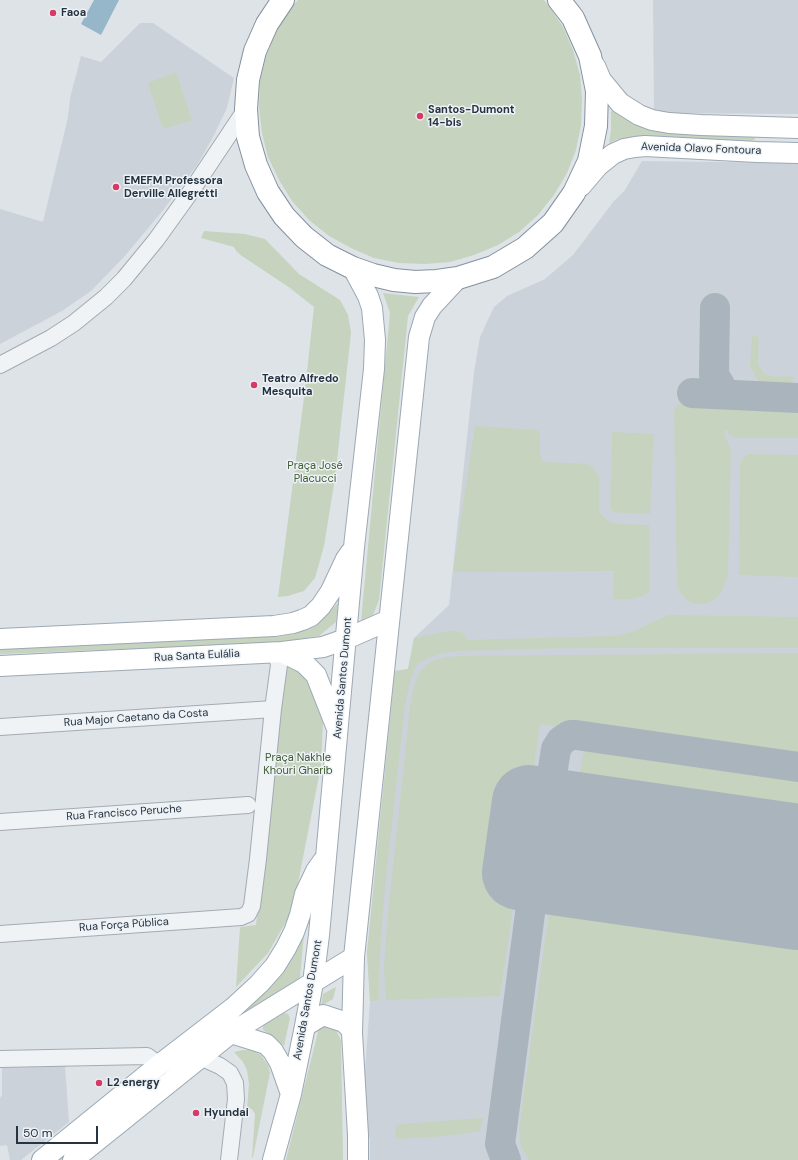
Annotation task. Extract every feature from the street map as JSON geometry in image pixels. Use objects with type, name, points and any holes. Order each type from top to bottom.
[{"type":"highway","points":[[283,0],[266,24],[255,51],[248,80],[246,109],[248,137],[256,165],[272,198],[284,216],[304,237],[327,255],[353,268],[373,275],[401,281],[415,282],[458,278],[493,267],[525,248],[553,223],[574,193],[589,161],[596,126],[597,91],[590,56],[573,18],[559,0]]},
{"type":"main road","points":[[590,56],[601,80],[613,96],[629,110],[652,120],[669,124],[798,128]]},
{"type":"main road","name":"Avenida Olavo Fontoura","points":[[574,193],[598,166],[613,154],[624,149],[635,147],[645,146],[798,153]]},
{"type":"main road","name":"Avenida Santos Dumont","points":[[273,1160],[291,1094],[313,983],[319,935],[354,547],[374,369],[375,340],[372,308],[368,296],[353,268]]},
{"type":"main road","points":[[358,1160],[352,1032],[354,957],[419,336],[425,316],[432,306],[458,278]]},
{"type":"main road","points":[[0,639],[274,626],[293,623],[310,616],[321,606],[331,592],[346,559],[354,547]]},
{"type":"main road","name":"Rua Santa Eulália","points":[[0,666],[279,652],[323,647],[346,639],[389,620]]},
{"type":"main road","points":[[279,652],[304,663],[312,669],[316,675],[338,732]]},
{"type":"main road","points":[[42,1160],[159,1065],[233,1008],[259,984],[275,966],[294,932],[305,894],[316,871],[326,857]]},
{"type":"main road","points":[[73,1160],[231,1033],[354,957]]},
{"type":"main road","points":[[305,1026],[323,1015],[344,1022],[352,1032]]},
{"type":"main road","points":[[231,1033],[266,1044],[273,1051],[280,1063],[291,1094]]},
{"type":"street","points":[[0,365],[51,338],[74,323],[106,297],[124,279],[146,254],[192,190],[246,109]]},
{"type":"street","points":[[273,709],[279,665],[279,652]]},
{"type":"street","name":"Rua Major Caetano da Costa","points":[[0,727],[273,709]]},
{"type":"street","name":"Rua Força Pública","points":[[0,934],[241,917],[248,914],[252,906],[258,860],[273,709]]},
{"type":"street","name":"Rua Francisco Peruche","points":[[0,822],[248,804]]},
{"type":"street","points":[[0,1059],[147,1056],[159,1065]]},
{"type":"street","points":[[200,1057],[220,1066],[230,1073],[235,1083],[236,1099],[229,1160]]},
{"type":"shaded area","points":[[653,0],[798,0],[798,114],[654,113]]},
{"type":"shaded area","name":"EMEFM Professora Derville Allegretti","points":[[140,23],[153,23],[234,78],[227,108],[197,165],[164,209],[124,257],[91,291],[62,311],[0,344],[0,209],[43,222],[68,117],[70,98],[81,56],[101,62]]},
{"type":"shaded area","points":[[642,161],[798,163],[798,1160],[370,1160],[370,1139],[364,1125],[364,1085],[370,1001],[367,953],[395,671],[408,669],[414,638],[449,605],[474,372],[480,337],[494,307],[507,296],[545,279],[573,255],[614,201],[625,190]]},
{"type":"shaded area","points":[[65,1066],[69,1122],[21,1160],[10,1160],[7,1145],[0,1146],[0,1098],[2,1095],[2,1068]]},
{"type":"green space","points":[[298,0],[544,0],[563,27],[573,50],[580,75],[582,100],[581,125],[576,150],[567,173],[554,195],[538,215],[519,232],[498,245],[474,255],[450,262],[425,264],[399,263],[374,258],[329,236],[309,220],[292,201],[279,180],[268,157],[262,133],[259,107],[260,82],[266,57],[275,34],[288,12]]},
{"type":"green space","points":[[176,72],[192,120],[163,129],[148,83]]},
{"type":"green space","points":[[613,110],[755,136],[755,139],[752,141],[633,137],[618,139],[609,143],[611,112]]},
{"type":"green space","name":"Praça José Placucci","points":[[204,231],[245,234],[265,239],[299,274],[340,300],[348,315],[351,333],[335,478],[324,546],[315,578],[304,591],[288,596],[278,597],[305,390],[314,307],[290,288],[242,256],[234,247],[201,238]]},
{"type":"green space","points":[[383,293],[419,297],[408,316],[379,600],[373,615],[361,621],[390,313]]},
{"type":"green space","points":[[752,336],[759,337],[758,364],[763,373],[769,376],[794,377],[792,383],[787,386],[760,384],[750,366]]},
{"type":"green space","points":[[679,404],[798,410],[798,438],[736,438],[728,434],[728,430],[725,430],[724,434],[731,451],[728,575],[722,591],[717,598],[708,603],[697,604],[688,601],[680,592],[677,585],[674,410]]},
{"type":"green space","points":[[475,426],[538,430],[540,437],[540,455],[542,460],[545,462],[586,464],[593,466],[599,477],[599,511],[603,517],[610,522],[619,524],[649,525],[650,590],[643,596],[630,599],[613,599],[614,571],[453,572]]},
{"type":"green space","points":[[612,432],[654,434],[650,514],[614,512],[610,508]]},
{"type":"green space","points":[[748,454],[798,455],[798,577],[739,575],[740,463]]},
{"type":"green space","points":[[338,603],[336,622],[319,636],[275,643],[0,654],[0,647],[309,627],[323,618]]},
{"type":"green space","points":[[668,615],[798,617],[798,648],[563,648],[457,651],[443,653],[428,658],[420,662],[415,668],[405,705],[384,897],[379,970],[379,999],[377,1001],[370,1001],[367,953],[395,671],[408,669],[414,638],[450,631],[461,632],[468,640],[615,636],[632,632]]},
{"type":"green space","points":[[798,653],[798,762],[540,724],[500,996],[386,1000],[384,969],[387,923],[410,707],[414,686],[419,673],[426,666],[433,661],[455,656]]},
{"type":"green space","name":"Praça Nakhle Khouri Gharib","points":[[285,663],[305,671],[322,698],[323,722],[321,766],[296,893],[288,918],[268,953],[236,987],[240,927],[256,925]]},
{"type":"green space","points":[[598,743],[798,772],[798,840],[589,810],[578,806],[576,800],[583,753],[589,746]]},
{"type":"green space","points":[[569,880],[798,913],[798,1160],[529,1160],[521,1146],[519,1129],[552,891],[559,882]]},
{"type":"green space","points":[[304,934],[300,977],[295,983],[228,1027],[61,1160],[56,1160]]},
{"type":"green space","points":[[336,987],[333,999],[321,1006],[323,994]]},
{"type":"green space","points":[[284,1013],[288,1014],[290,1018],[284,1046],[263,1030],[263,1025]]},
{"type":"green space","points":[[333,1023],[341,1041],[343,1160],[286,1160],[320,1024]]},
{"type":"green space","points":[[252,1050],[261,1055],[268,1065],[270,1073],[252,1158],[255,1114],[252,1109],[247,1108],[249,1084],[247,1070],[243,1062],[234,1052]]},
{"type":"green space","points":[[483,1118],[480,1131],[446,1136],[397,1139],[395,1131],[397,1125],[403,1124]]},
{"type":"water","points":[[94,0],[119,0],[101,35],[81,24]]},
{"type":"taxiway","points":[[715,308],[714,375],[720,385]]},
{"type":"taxiway","points":[[692,393],[798,398]]},
{"type":"taxiway","points":[[716,865],[582,845],[567,838],[550,821],[547,808],[556,749],[561,741],[570,735],[576,735],[798,767]]},
{"type":"taxiway","points":[[506,1160],[500,1144],[535,875],[539,864],[551,851],[567,847],[591,849]]},
{"type":"runway","points":[[798,841],[529,802],[519,873],[798,913]]},
{"type":"place","name":"Faoa","points":[[53,13]]},
{"type":"place","name":"Santos-Dumont 14-bis","points":[[420,116]]},
{"type":"place","name":"EMEFM Professora Derville Allegretti","points":[[116,187]]},
{"type":"place","name":"Teatro Alfredo Mesquita","points":[[254,385]]},
{"type":"place","name":"L2 energy","points":[[99,1083]]},
{"type":"place","name":"Hyundai","points":[[196,1113]]}]
